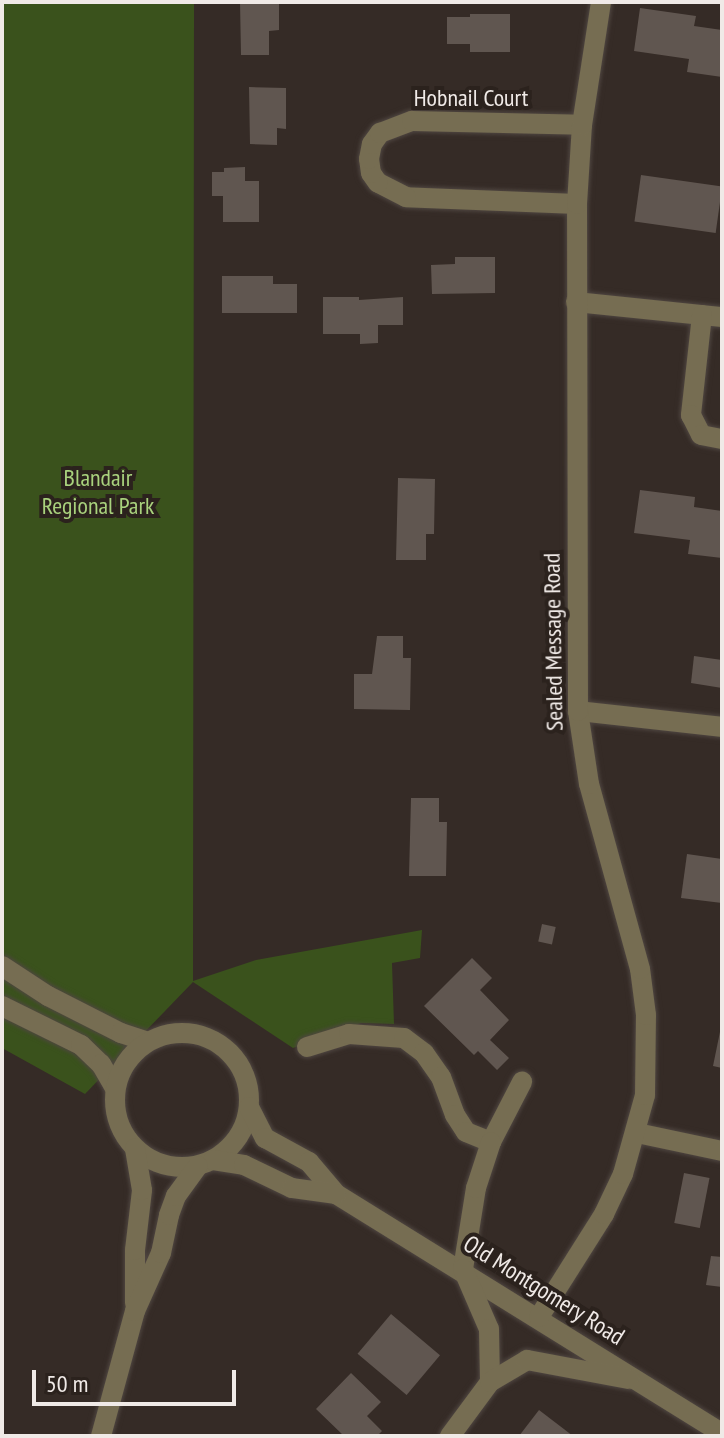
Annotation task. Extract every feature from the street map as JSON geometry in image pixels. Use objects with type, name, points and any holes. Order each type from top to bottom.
[{"type":"street","name":"Sealed Message Road","points":[[539,1317],[604,1214],[637,1133],[645,1095],[642,984],[589,784],[578,711],[577,204],[582,125],[601,2]]},
{"type":"street","name":"Hobnail Court","points":[[577,204],[406,197],[378,183],[371,173],[369,159],[372,144],[380,133],[412,121],[582,125]]},
{"type":"street","points":[[576,302],[712,316],[691,415],[701,435],[722,439]]},
{"type":"street","points":[[578,711],[722,727]]},
{"type":"street","points":[[2,966],[48,996],[121,1033],[148,1042]]},
{"type":"street","points":[[2,1006],[81,1045],[101,1064],[115,1088],[117,1121],[135,1149],[148,1160],[164,1166],[205,1163]]},
{"type":"street","points":[[101,1436],[135,1311],[161,1253],[176,1196],[205,1163],[239,1135],[249,1107],[244,1073],[231,1054],[213,1040],[192,1033],[169,1034],[148,1042],[131,1055],[115,1088]]},
{"type":"street","points":[[307,1047],[349,1034],[404,1038],[424,1053],[441,1077],[455,1115],[466,1132],[491,1142]]},
{"type":"street","points":[[490,1382],[489,1329],[463,1269],[476,1188],[491,1142],[522,1082]]},
{"type":"street","name":"Old Montgomery Road","points":[[249,1107],[265,1138],[309,1162],[336,1194],[463,1269],[722,1433]]},
{"type":"street","points":[[637,1133],[722,1151]]},
{"type":"street","points":[[135,1149],[142,1190],[135,1250],[135,1311]]},
{"type":"street","name":"Old Montgomery Road","points":[[205,1163],[244,1165],[292,1188],[336,1194]]},
{"type":"street","points":[[450,1436],[490,1382],[527,1360],[641,1381]]},
{"type":"green space","name":"Blandair Regional Park","points":[[2,2],[194,2],[193,981],[256,960],[422,930],[420,958],[392,963],[394,1024],[361,1023],[293,1048],[193,982],[85,1094],[2,1048]]},
{"type":"building","points":[[240,2],[279,2],[279,30],[269,31],[269,55],[241,55]]},
{"type":"building","points":[[640,8],[696,16],[694,26],[722,30],[722,77],[687,72],[689,59],[634,51]]},
{"type":"building","points":[[470,14],[510,14],[510,52],[470,52],[470,44],[447,44],[447,17],[470,17]]},
{"type":"building","points":[[249,87],[286,88],[286,129],[277,128],[277,145],[250,144]]},
{"type":"building","points":[[245,167],[245,181],[259,181],[259,222],[223,222],[223,196],[212,196],[212,172]]},
{"type":"building","points":[[641,175],[722,186],[716,233],[634,222]]},
{"type":"building","points":[[455,257],[495,257],[495,293],[432,294],[431,265],[455,264]]},
{"type":"building","points":[[222,276],[273,276],[273,284],[297,284],[297,313],[222,313]]},
{"type":"building","points":[[323,297],[359,297],[359,300],[403,297],[403,325],[378,325],[378,343],[360,344],[360,334],[323,334]]},
{"type":"building","points":[[398,478],[435,479],[434,534],[426,534],[426,560],[396,560]]},
{"type":"building","points":[[640,490],[695,497],[694,507],[722,511],[722,558],[688,554],[690,540],[634,533]]},
{"type":"building","points":[[377,636],[403,636],[403,658],[411,658],[410,710],[354,709],[354,674],[372,674]]},
{"type":"building","points":[[694,656],[722,660],[722,688],[691,683]]},
{"type":"building","points":[[411,798],[439,798],[439,822],[447,822],[446,876],[409,876]]},
{"type":"building","points":[[687,854],[722,859],[722,903],[681,898]]},
{"type":"building","points":[[542,924],[556,927],[552,945],[538,942]]},
{"type":"building","points":[[472,958],[492,978],[480,990],[509,1020],[490,1040],[509,1058],[497,1070],[478,1051],[474,1055],[424,1006]]},
{"type":"building","points":[[722,1027],[722,1068],[713,1066]]},
{"type":"building","points":[[684,1173],[710,1178],[700,1228],[674,1223]]},
{"type":"building","points":[[711,1256],[722,1257],[722,1287],[706,1285]]},
{"type":"building","points":[[391,1314],[440,1355],[407,1395],[358,1354]]},
{"type":"building","points":[[351,1373],[381,1402],[367,1416],[382,1431],[377,1436],[344,1436],[316,1409]]},
{"type":"building","points":[[539,1410],[573,1436],[519,1436]]}]
